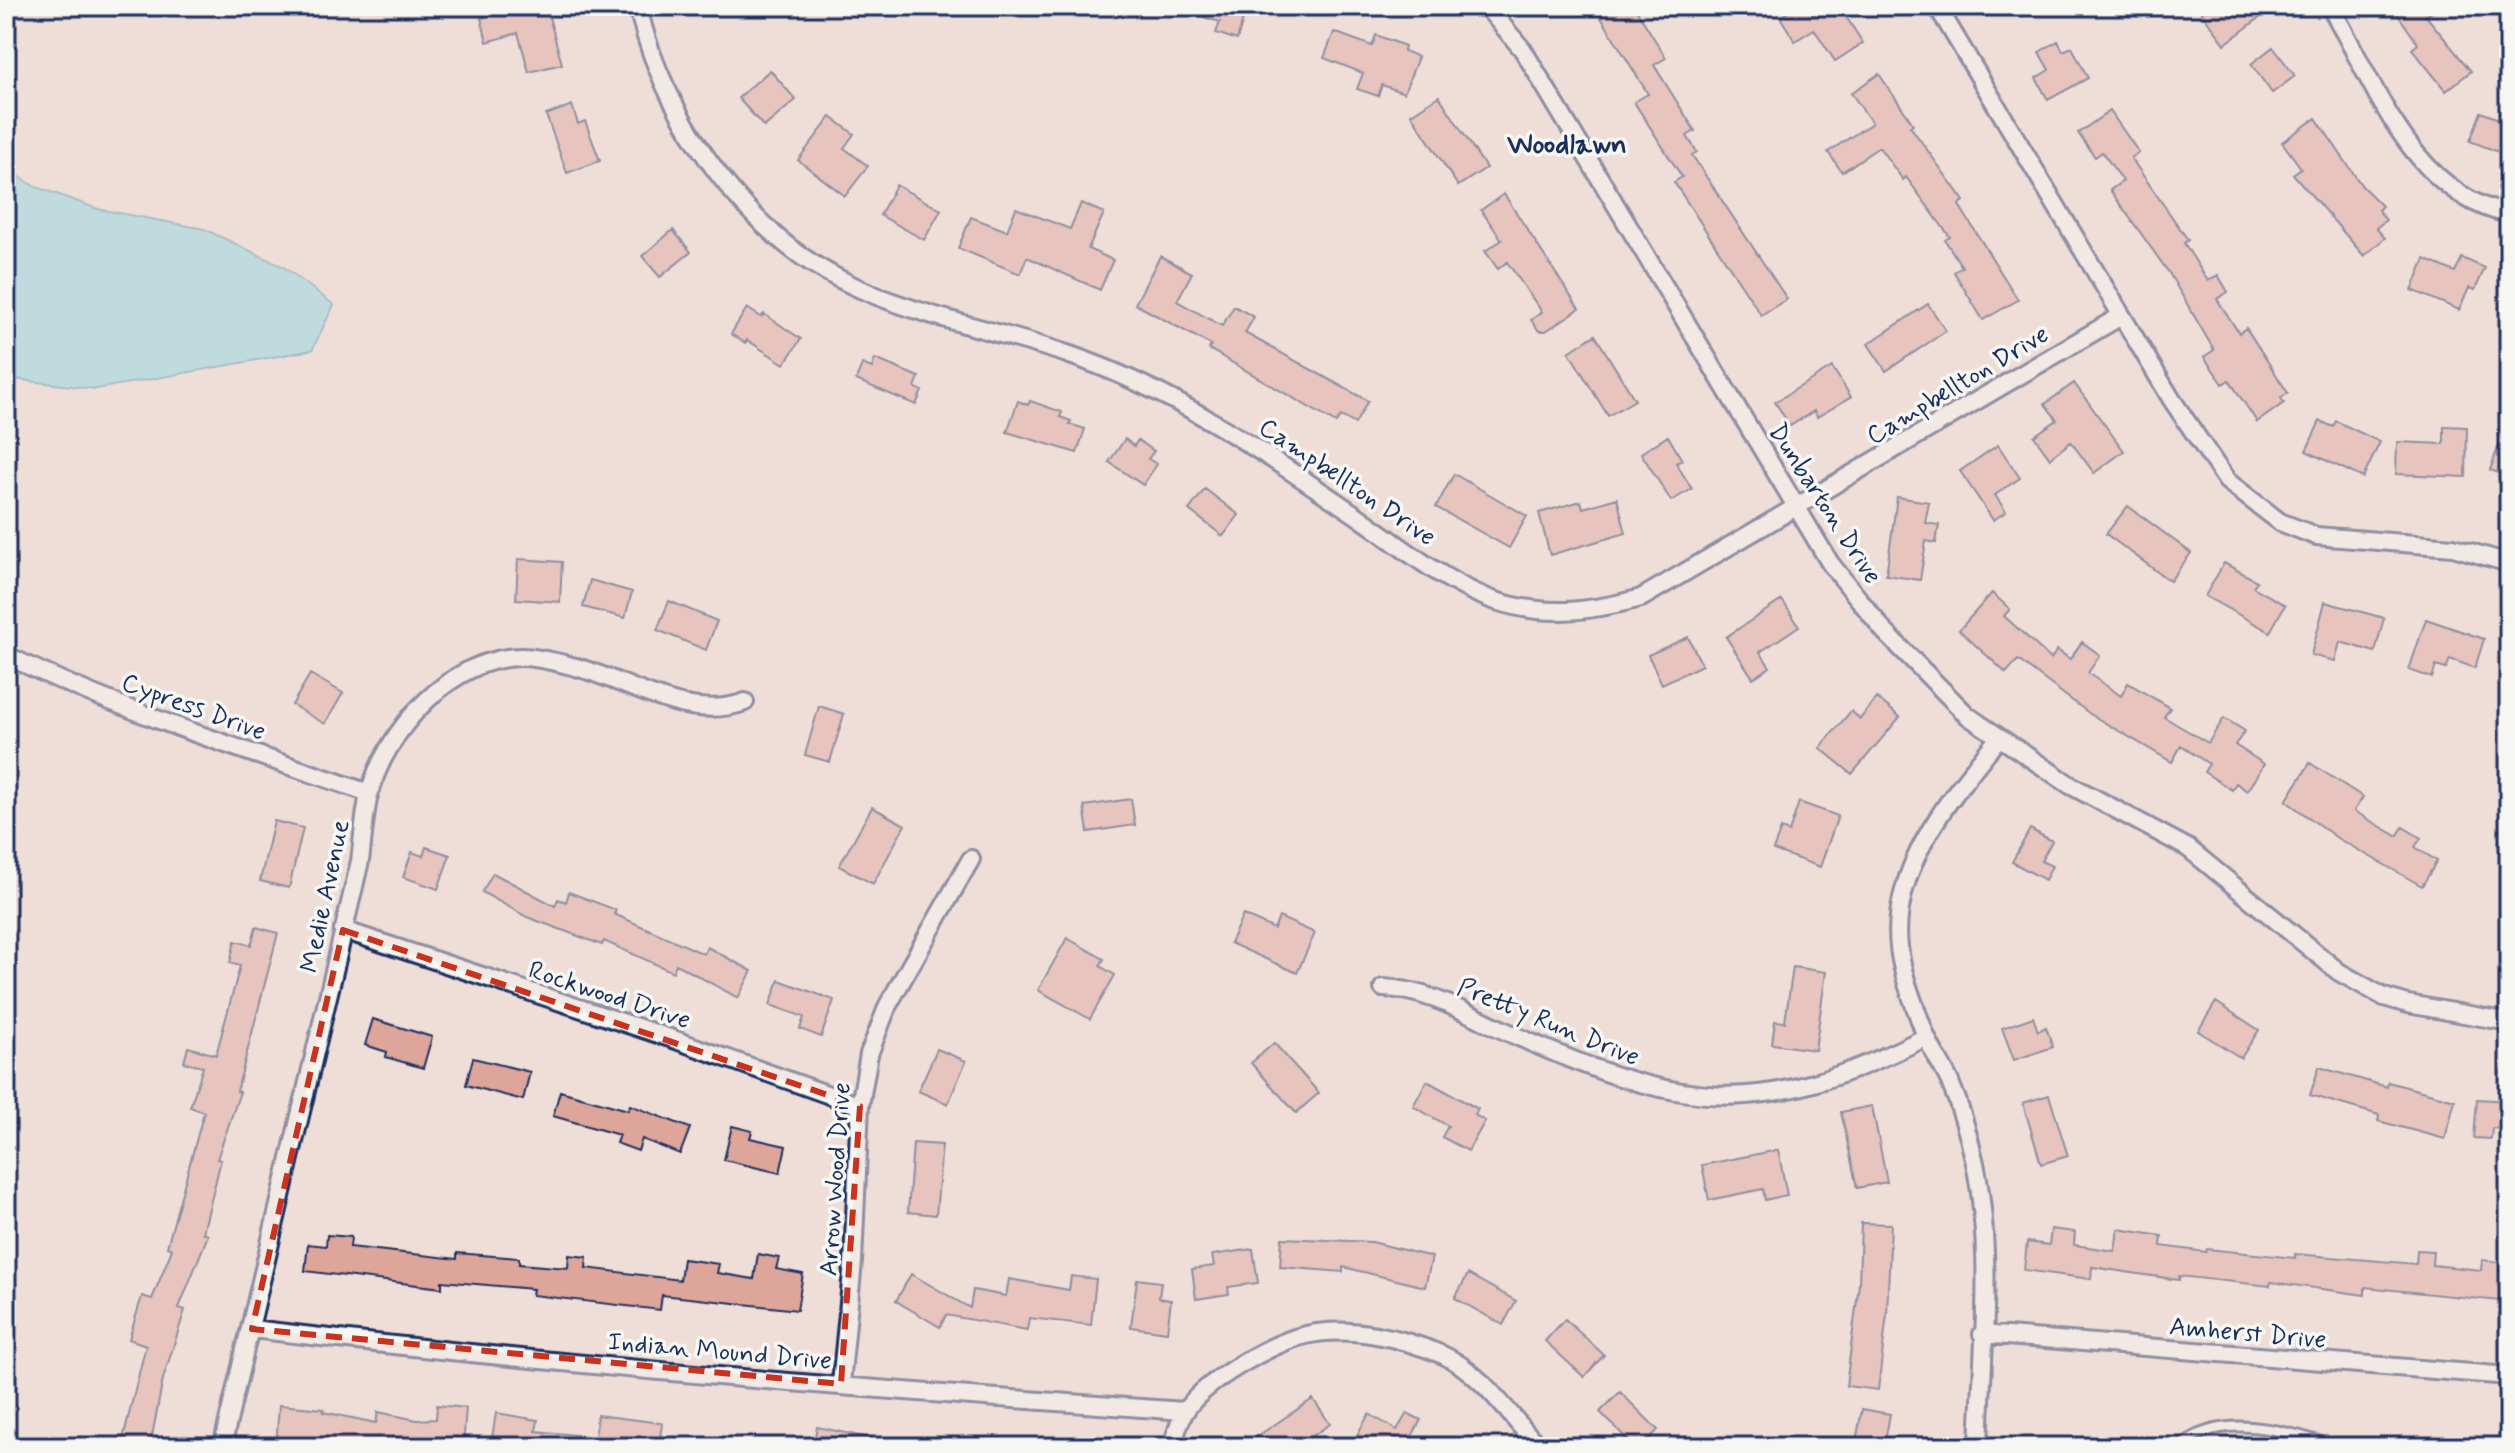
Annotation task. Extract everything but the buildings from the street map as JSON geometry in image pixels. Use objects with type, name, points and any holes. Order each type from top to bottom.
[{"type":"street","name":"Campbellton Drive","points":[[638,6],[644,33],[690,130],[720,176],[775,236],[801,255],[837,278],[885,301],[1069,354],[1227,428],[1444,576],[1490,598],[1538,611],[1591,611],[1641,598],[1797,510],[1981,396],[2121,316]]},
{"type":"street","name":"Dunbarton Drive","points":[[1486,6],[1523,50],[1830,563],[1885,632],[1940,691],[1997,740],[2070,785],[2188,848],[2361,985],[2424,1009],[2509,1022]]},
{"type":"street","points":[[1937,6],[2121,316],[2227,481],[2280,522],[2316,536],[2397,545],[2453,547],[2509,563]]},
{"type":"street","points":[[2330,6],[2397,123],[2428,169],[2461,195],[2509,214]]},
{"type":"street","name":"Cypress Drive","points":[[6,655],[63,683],[149,717],[369,793]]},
{"type":"street","name":"Medie Avenue","points":[[222,1447],[360,861],[369,793],[397,737],[426,697],[464,673],[523,657],[577,667],[703,710],[745,702]]},
{"type":"street","points":[[1979,1447],[1985,1236],[1975,1162],[1950,1082],[1926,1037],[1898,945],[1900,903],[1913,864],[1959,787],[1997,740]]},
{"type":"street","name":"Arrow Wood Drive","points":[[841,1384],[853,1262],[860,1106],[866,1067],[877,1029],[971,859]]},
{"type":"street","name":"Rockwood Drive","points":[[343,930],[673,1039],[860,1106]]},
{"type":"street","name":"Pretty Run Drive","points":[[1383,988],[1428,997],[1607,1074],[1641,1085],[1712,1097],[1768,1094],[1832,1080],[1926,1037]]},
{"type":"street","name":"Indian Mound Drive","points":[[252,1329],[668,1371],[1004,1400],[1185,1411]]},
{"type":"street","points":[[1172,1447],[1185,1411],[1214,1383],[1241,1365],[1304,1335],[1334,1332],[1376,1336],[1445,1356],[1477,1380],[1539,1447]]},
{"type":"street","name":"Amherst Drive","points":[[1982,1334],[2509,1376]]},
{"type":"lane","points":[[2179,1447],[2186,1441],[2233,1424],[2339,1447]]},
{"type":"highlighted area","points":[[343,930],[860,1106],[841,1384],[252,1329]]},
{"type":"water","points":[[6,168],[34,186],[98,209],[204,229],[284,267],[334,305],[312,350],[96,389],[6,378]]},
{"type":"district","name":"Woodlawn","points":[[1567,143]]}]
